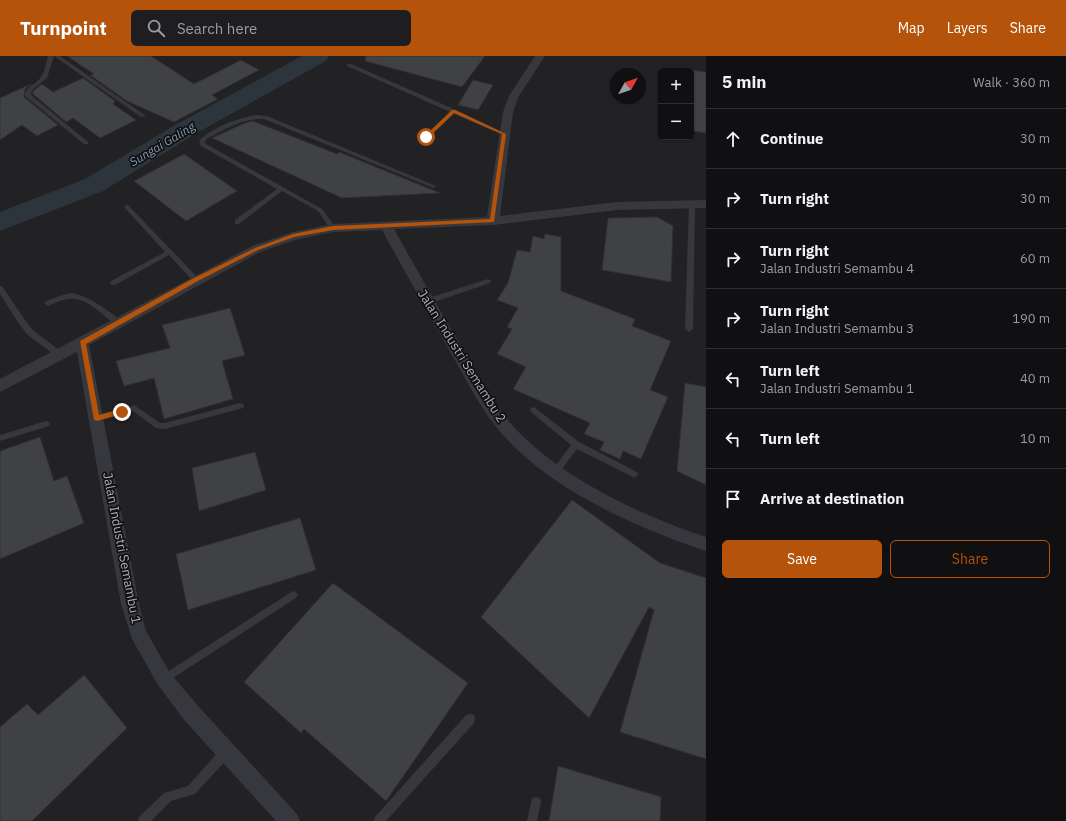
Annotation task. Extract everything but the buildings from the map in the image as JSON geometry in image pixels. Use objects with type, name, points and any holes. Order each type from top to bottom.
[{"type":"street","points":[[492,221],[508,112],[514,96],[540,56]]},
{"type":"street","points":[[0,386],[256,249],[293,236],[333,228],[492,221],[617,206],[706,204]]},
{"type":"street","name":"Jalan Industri Semambu 2","points":[[386,226],[485,398],[502,422],[526,448],[556,471],[597,497],[637,519],[676,535],[706,544]]},
{"type":"street","name":"Jalan Industri Semambu 1","points":[[82,343],[130,604],[138,633],[164,679],[192,714],[290,821]]},
{"type":"lane","points":[[51,56],[44,78],[30,89],[28,96],[86,143]]},
{"type":"lane","points":[[57,56],[143,116]]},
{"type":"lane","points":[[349,65],[504,134]]},
{"type":"lane","points":[[426,137],[454,111]]},
{"type":"lane","points":[[333,228],[320,210],[203,145],[202,141],[206,137],[246,117],[265,117],[433,186]]},
{"type":"lane","points":[[237,222],[281,189]]},
{"type":"lane","points":[[689,329],[692,204]]},
{"type":"lane","points":[[128,207],[196,280]]},
{"type":"lane","points":[[113,283],[170,252]]},
{"type":"lane","points":[[428,301],[488,281]]},
{"type":"lane","points":[[0,288],[31,333],[60,355]]},
{"type":"lane","points":[[48,303],[64,297],[72,296],[84,298],[119,323]]},
{"type":"lane","points":[[97,418],[134,408],[159,426],[165,426],[240,406]]},
{"type":"lane","points":[[534,410],[576,444],[634,474]]},
{"type":"lane","points":[[0,438],[46,424]]},
{"type":"lane","points":[[556,471],[576,444]]},
{"type":"lane","points":[[164,679],[293,595]]},
{"type":"lane","points":[[379,821],[470,719]]},
{"type":"lane","points":[[143,821],[168,797],[191,790],[226,752]]},
{"type":"lane","points":[[532,821],[536,802]]},
{"type":"shaded area","points":[[0,56],[706,56],[706,821],[0,821]]},
{"type":"waterway","name":"Sungai Galing","points":[[0,222],[94,185],[186,129],[318,56]]},
{"type":"route","points":[[122,412],[97,418],[82,343],[196,280],[256,249],[293,236],[333,228],[492,221],[504,134],[454,111],[426,137]]}]
